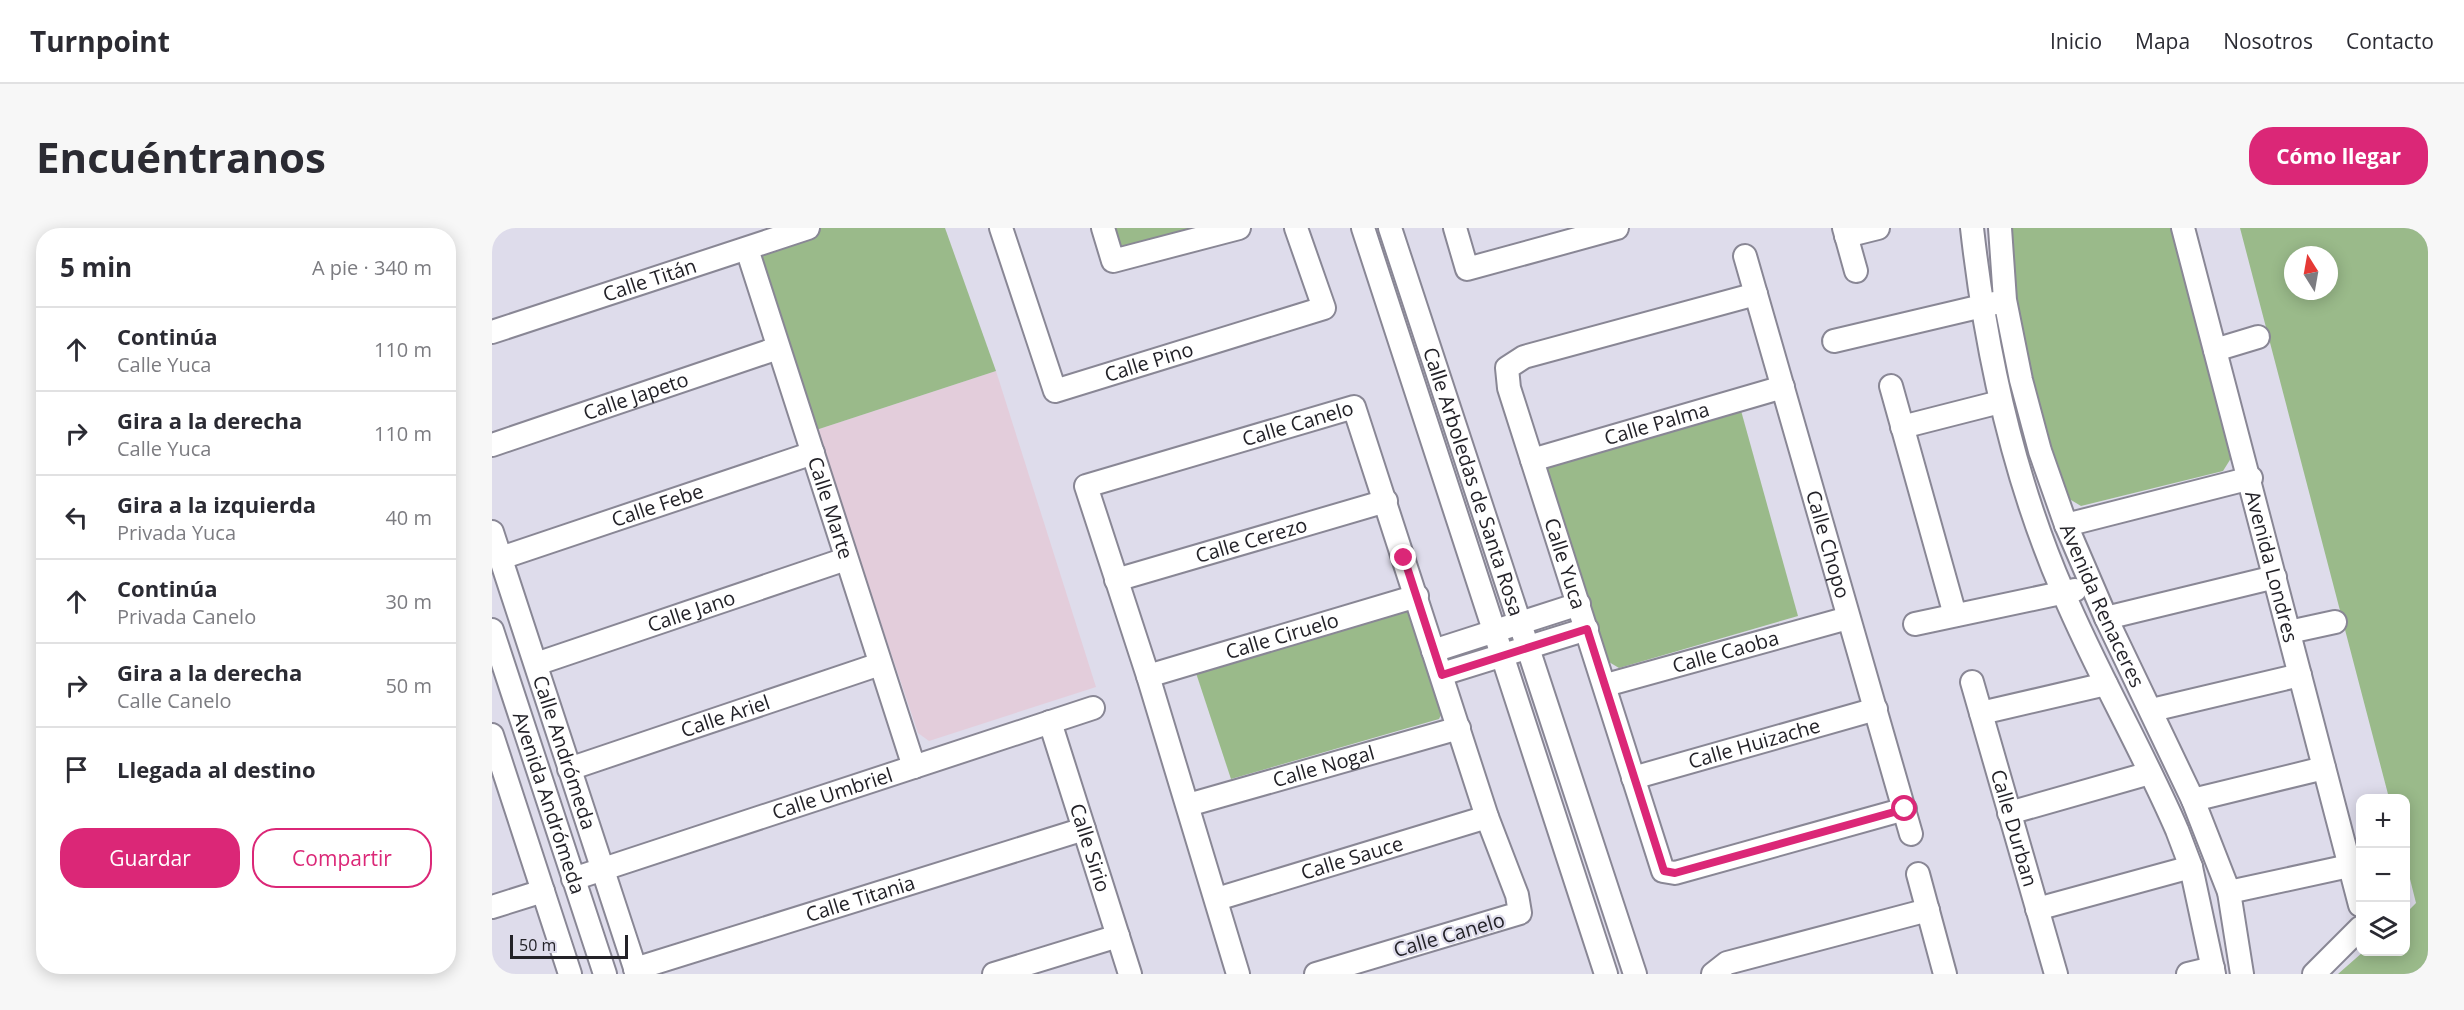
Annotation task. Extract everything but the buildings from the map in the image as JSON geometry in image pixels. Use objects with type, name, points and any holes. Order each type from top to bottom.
[{"type":"street","name":"Calle Titán","points":[[492,332],[808,228]]},
{"type":"street","name":"Calle Pino","points":[[1001,228],[1055,391],[1324,308],[1296,228]]},
{"type":"street","points":[[1103,228],[1113,261],[1239,228]]},
{"type":"street","name":"Calle Arboledas de Santa Rosa","points":[[1363,228],[1606,974]]},
{"type":"street","name":"Calle Arboledas de Santa Rosa","points":[[1390,228],[1635,974]]},
{"type":"street","points":[[1455,228],[1467,269],[1617,228]]},
{"type":"street","points":[[1856,271],[1845,232],[1878,228]]},
{"type":"street","name":"Avenida Renaceres","points":[[1972,228],[1981,307],[2000,402],[2039,528],[2063,592],[2169,810],[2191,867],[2214,971]]},
{"type":"street","name":"Avenida Renaceres","points":[[2000,228],[2005,300],[2031,420],[2066,525],[2092,587],[2193,800],[2229,892],[2242,974]]},
{"type":"street","name":"Avenida Londres","points":[[2183,228],[2251,478],[2360,902]]},
{"type":"street","name":"Calle Marte","points":[[747,249],[914,767]]},
{"type":"street","name":"Calle Chopo","points":[[1745,256],[1911,834]]},
{"type":"street","name":"Calle Yuca","points":[[1756,294],[1514,362],[1507,368],[1507,378],[1664,871],[1668,873],[1905,809]]},
{"type":"street","points":[[1834,341],[2005,300]]},
{"type":"street","points":[[2215,350],[2258,337]]},
{"type":"street","name":"Calle Japeto","points":[[492,445],[778,348]]},
{"type":"street","points":[[1891,386],[1955,615]]},
{"type":"street","name":"Calle Palma","points":[[1532,460],[1783,387]]},
{"type":"street","points":[[1902,427],[2000,402]]},
{"type":"street","name":"Calle Canelo","points":[[1238,974],[1148,676],[1086,486],[1354,407],[1487,817],[1517,895],[1520,913],[1316,974]]},
{"type":"street","name":"Calle Febe","points":[[501,558],[813,453]]},
{"type":"street","points":[[2066,525],[2251,478]]},
{"type":"street","name":"Calle Cerezo","points":[[1116,580],[1386,501]]},
{"type":"street","name":"Calle Andrómeda","points":[[492,532],[636,971]]},
{"type":"street","name":"Calle Jano","points":[[536,664],[846,559]]},
{"type":"street","points":[[2106,618],[2275,576]]},
{"type":"street","points":[[1915,624],[2092,587]]},
{"type":"street","name":"Calle Ciruelo","points":[[1148,676],[1417,596]]},
{"type":"street","points":[[1433,651],[1579,604]]},
{"type":"street","name":"Calle Caoba","points":[[1605,685],[1848,618]]},
{"type":"street","points":[[2289,632],[2335,622]]},
{"type":"street","points":[[1442,675],[1587,629]]},
{"type":"street","name":"Avenida Andrómeda","points":[[492,630],[605,974]]},
{"type":"street","name":"Calle Ariel","points":[[569,769],[880,664]]},
{"type":"street","points":[[2152,710],[2300,675]]},
{"type":"street","name":"Calle Durban","points":[[1972,682],[2056,974]]},
{"type":"street","points":[[1981,713],[2106,684]]},
{"type":"street","name":"Calle Umbriel","points":[[573,879],[1093,708]]},
{"type":"street","name":"Calle Huizache","points":[[1633,778],[1876,709]]},
{"type":"street","name":"Calle Sirio","points":[[1050,722],[1130,974]]},
{"type":"street","name":"Calle Nogal","points":[[1188,806],[1459,728]]},
{"type":"street","points":[[492,735],[501,790],[543,891],[570,974]]},
{"type":"street","points":[[2193,800],[2324,768]]},
{"type":"street","points":[[2009,813],[2150,773]]},
{"type":"street","points":[[501,790],[539,777]]},
{"type":"street","name":"Calle Sauce","points":[[1216,898],[1487,817]]},
{"type":"street","name":"Calle Titania","points":[[636,971],[1084,829]]},
{"type":"street","points":[[2229,892],[2349,866]]},
{"type":"street","points":[[2037,909],[2191,867]]},
{"type":"street","points":[[1918,874],[1945,974]]},
{"type":"street","points":[[492,907],[543,891]]},
{"type":"street","points":[[1713,974],[1727,963],[1928,910]]},
{"type":"street","points":[[2314,974],[2356,933]]},
{"type":"street","points":[[994,974],[1118,936]]},
{"type":"street","points":[[2188,974],[2214,971]]},
{"type":"shaded area","points":[[996,371],[1096,687],[929,741],[918,733],[816,430]]},
{"type":"green space","points":[[821,228],[945,228],[996,371],[816,430],[756,253],[764,247]]},
{"type":"green space","points":[[1113,228],[1203,228],[1130,249],[1117,243]]},
{"type":"green space","points":[[2007,228],[2175,228],[2233,455],[2223,471],[2081,506],[2066,497],[2033,387],[2013,285]]},
{"type":"green space","points":[[2240,228],[2428,228],[2428,974],[2338,974],[2358,956],[2410,956],[2410,909],[2416,903],[2410,879],[2410,794],[2388,794]]},
{"type":"green space","points":[[1740,407],[1798,616],[1619,668],[1609,662],[1546,469],[1551,459]]},
{"type":"green space","points":[[1401,607],[1413,612],[1446,705],[1439,719],[1231,779],[1195,670]]},
{"type":"route","points":[[1404,558],[1442,675],[1587,629],[1664,871],[1675,873],[1905,809]]}]
